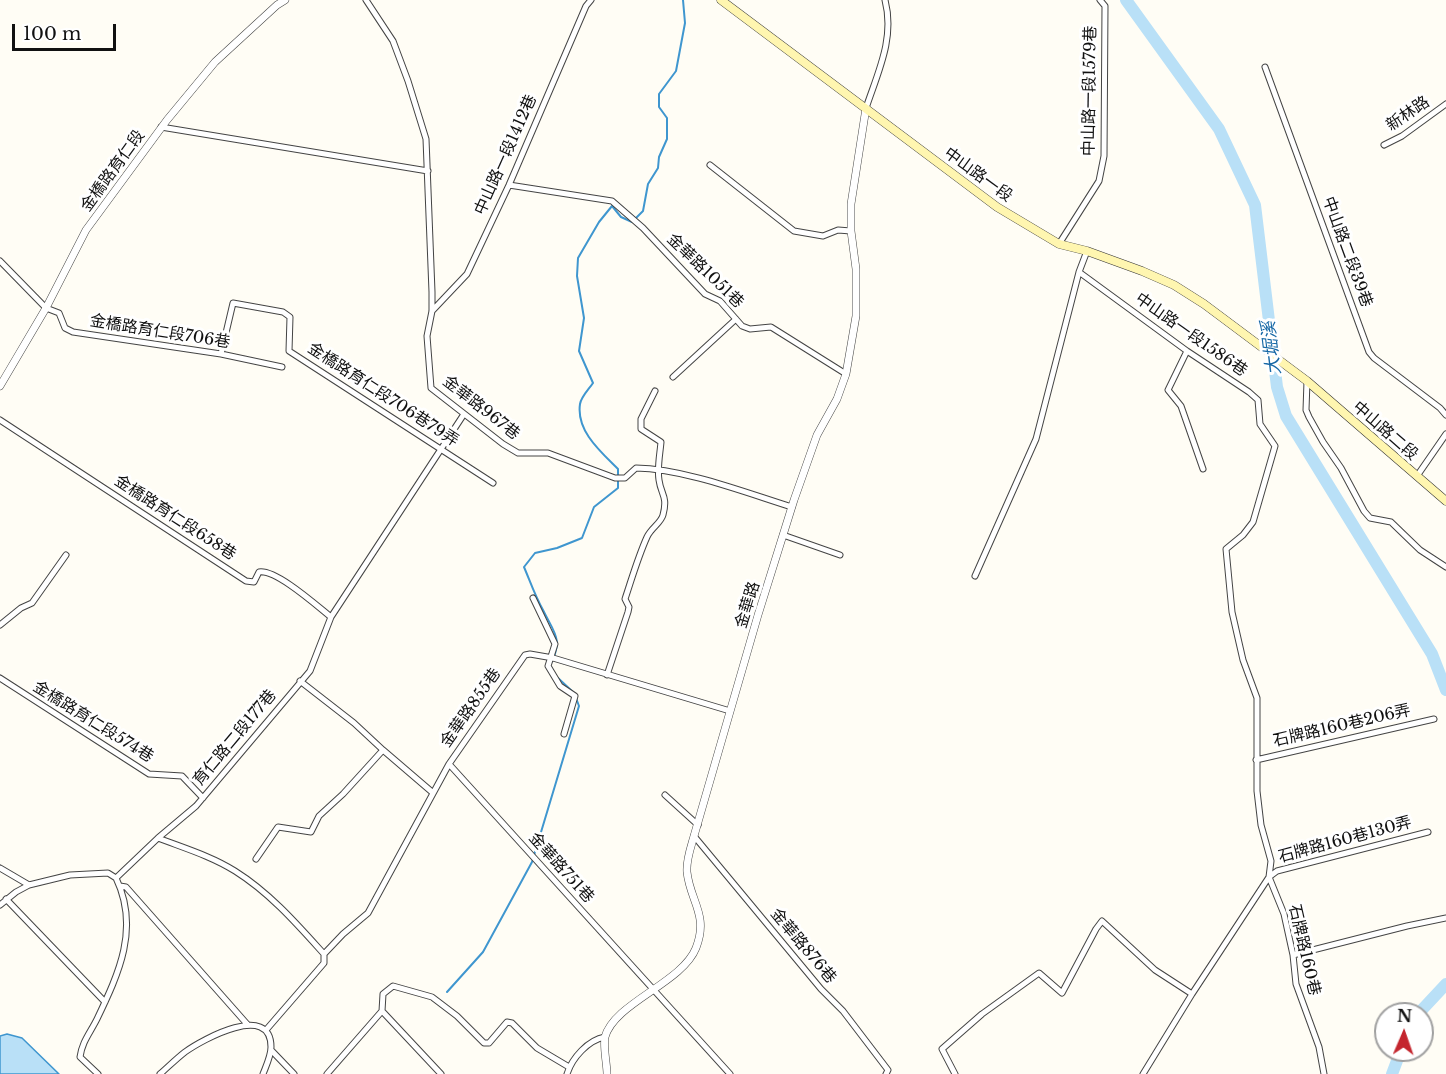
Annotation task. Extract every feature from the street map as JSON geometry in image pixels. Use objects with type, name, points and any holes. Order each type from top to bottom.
[{"type":"main road","name":"中山路一段","points":[[721,0],[997,207],[1059,244],[1087,251],[1174,285],[1242,332]]},
{"type":"main road","name":"中山路二段","points":[[1242,332],[1307,381],[1446,501]]},
{"type":"street","name":"金橋路育仁段","points":[[0,386],[46,308],[86,230],[162,127],[215,62],[285,0]]},
{"type":"street","name":"金華路967巷","points":[[366,0],[393,41],[426,139],[432,311],[428,336],[431,388],[518,453],[548,453],[615,478],[625,478],[636,468],[649,468],[700,479],[792,507]]},
{"type":"street","name":"中山路一段1412巷","points":[[432,311],[466,274],[509,185],[586,6],[591,0]]},
{"type":"street","points":[[866,108],[887,45],[890,21],[885,0]]},
{"type":"street","name":"中山路一段1579巷","points":[[1059,244],[1100,181],[1104,156],[1105,6],[1100,0]]},
{"type":"street","name":"中山路二段39巷","points":[[1265,67],[1369,352],[1446,415]]},
{"type":"street","name":"新林路","points":[[1384,145],[1402,136],[1446,104]]},
{"type":"street","name":"金華路","points":[[605,1037],[613,1023],[623,1013],[681,967],[696,950],[701,917],[687,875],[694,836],[792,507],[817,435],[837,399],[846,374],[856,316],[856,269],[851,231],[851,204],[866,108]]},
{"type":"street","points":[[162,127],[428,171]]},
{"type":"street","points":[[710,165],[794,231],[822,236],[838,230],[851,231]]},
{"type":"street","name":"金華路1051巷","points":[[509,185],[612,201],[643,228],[705,294],[720,301],[742,326],[750,329],[771,327],[846,374]]},
{"type":"street","points":[[975,576],[1036,439],[1079,272],[1087,251]]},
{"type":"street","name":"金橋路育仁段706巷","points":[[0,261],[46,308],[59,313],[65,328],[73,332],[221,354],[282,367]]},
{"type":"street","name":"中山路一段1586巷","points":[[1079,272],[1186,351],[1249,392],[1257,400],[1260,424],[1275,446],[1252,522],[1243,535],[1226,549],[1232,612],[1243,660],[1257,698],[1256,760]]},
{"type":"street","name":"金橋路育仁段706巷79弄","points":[[221,354],[233,303],[283,312],[290,317],[290,351],[493,483]]},
{"type":"street","points":[[673,376],[736,319]]},
{"type":"street","points":[[1186,351],[1168,390],[1182,406],[1203,469]]},
{"type":"street","points":[[1307,381],[1306,411],[1364,511],[1370,518],[1391,522],[1420,550],[1446,567]]},
{"type":"street","points":[[607,675],[628,612],[629,607],[625,598],[631,580],[648,535],[654,525],[661,521],[663,514],[665,495],[659,481],[658,471],[661,442],[641,429],[640,419],[655,391]]},
{"type":"street","name":"育仁路二段177巷","points":[[116,878],[203,798],[310,671],[331,617],[464,414]]},
{"type":"street","name":"金橋路育仁段658巷","points":[[0,420],[246,581],[254,582],[259,572],[268,573],[295,589],[331,617]]},
{"type":"street","points":[[1417,476],[1446,434]]},
{"type":"street","points":[[783,535],[840,555]]},
{"type":"street","points":[[0,625],[21,608],[32,603],[66,555]]},
{"type":"street","points":[[533,598],[555,644],[554,658],[548,666],[560,686],[575,696],[564,734]]},
{"type":"street","name":"金華路855巷","points":[[266,1030],[324,963],[324,954],[368,913],[449,764],[525,655],[554,658],[730,711]]},
{"type":"street","name":"金橋路育仁段574巷","points":[[0,678],[149,774],[182,776],[203,798]]},
{"type":"street","points":[[300,681],[354,723],[432,792]]},
{"type":"street","name":"石牌路160巷206弄","points":[[1256,760],[1434,719]]},
{"type":"street","points":[[256,859],[278,827],[311,832],[319,816],[343,794],[383,750]]},
{"type":"street","name":"石牌路160巷","points":[[1256,760],[1262,825],[1271,861],[1269,877],[1284,914],[1293,955],[1296,984],[1319,1047],[1324,1074]]},
{"type":"street","name":"金華路751巷","points":[[449,764],[730,1074]]},
{"type":"street","points":[[665,795],[698,825]]},
{"type":"street","name":"石牌路160巷130弄","points":[[1269,877],[1277,871],[1428,832]]},
{"type":"street","name":"金華路876巷","points":[[694,836],[821,989],[843,1011],[888,1070],[886,1074]]},
{"type":"street","points":[[158,838],[212,859],[236,872],[283,908],[324,954]]},
{"type":"street","points":[[0,868],[29,885]]},
{"type":"street","points":[[0,904],[29,885],[70,875],[108,873],[116,878],[128,918],[127,937],[121,962],[105,1002],[82,1045],[80,1057],[98,1074]]},
{"type":"street","points":[[1143,1074],[1192,994],[1269,877]]},
{"type":"street","points":[[120,886],[126,887],[247,1024]]},
{"type":"street","points":[[6,899],[105,1002]]},
{"type":"street","points":[[1293,955],[1446,918]]},
{"type":"street","points":[[955,1074],[942,1049],[982,1014],[1038,974],[1062,993],[1102,921],[1155,970],[1192,994]]},
{"type":"street","points":[[327,1074],[382,1011],[383,994],[393,986],[432,997],[457,1016],[484,1043],[489,1043],[507,1022],[512,1023],[537,1048],[569,1067]]},
{"type":"street","points":[[382,1011],[441,1074]]},
{"type":"street","points":[[160,1074],[185,1052],[247,1024],[260,1025],[266,1030],[271,1050],[294,1074]]},
{"type":"street","points":[[567,1074],[569,1067],[580,1052],[599,1038],[605,1037],[607,1074]]},
{"type":"street","points":[[263,1074],[271,1050]]},
{"type":"water","points":[[7,1034],[22,1038],[59,1074],[0,1074],[0,1036]]},
{"type":"waterway","points":[[550,665],[556,649],[556,636],[524,567],[535,553],[557,548],[582,538],[594,507],[618,488],[618,469],[591,440],[580,414],[583,396],[593,383],[579,351],[584,318],[577,276],[578,258],[599,222],[612,206],[621,217],[632,222],[643,211],[648,184],[658,168],[659,157],[667,139],[667,118],[659,107],[659,94],[676,71],[685,23],[683,0]]},
{"type":"waterway","name":"大堀溪","points":[[1126,0],[1219,129],[1255,205],[1277,387],[1286,416],[1432,654],[1446,690]]},
{"type":"waterway","points":[[558,678],[574,693]]},
{"type":"waterway","points":[[447,992],[483,952],[532,862],[579,706],[576,698]]},
{"type":"waterway","name":"大堀溪","points":[[1429,1002],[1446,984]]},
{"type":"waterway","name":"大堀溪","points":[[1392,1074],[1396,1062]]}]
